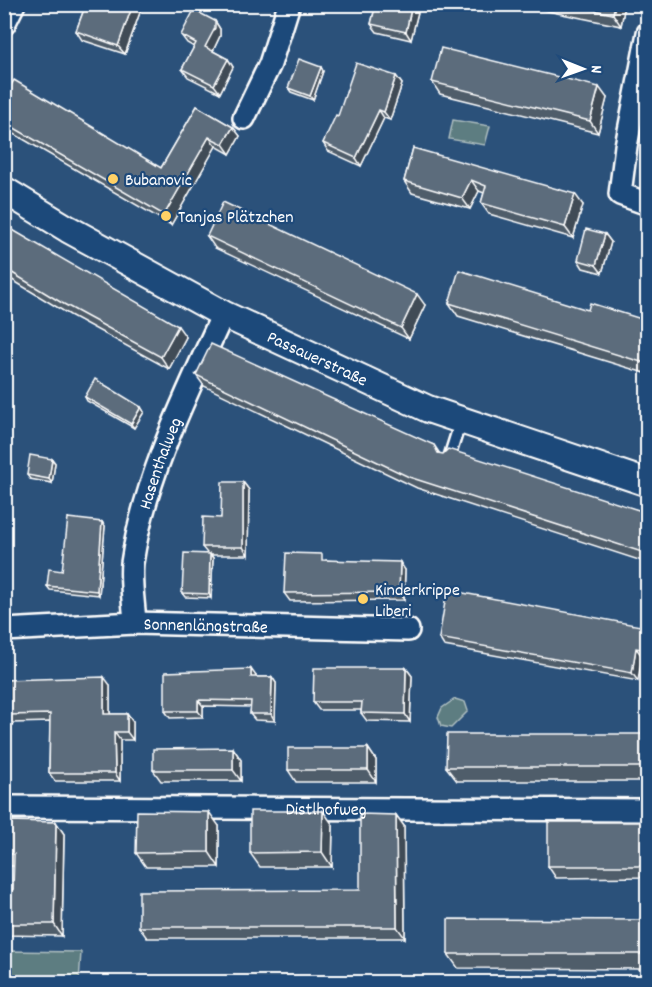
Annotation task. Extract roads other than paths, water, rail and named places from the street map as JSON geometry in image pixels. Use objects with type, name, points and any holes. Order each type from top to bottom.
[{"type":"street","points":[[4,24],[14,4]]},
{"type":"street","points":[[244,118],[270,64],[289,4]]},
{"type":"street","points":[[648,33],[626,146],[620,195],[648,204]]},
{"type":"street","name":"Passauerstraße","points":[[4,190],[68,229],[223,314],[429,409],[648,483]]},
{"type":"street","name":"Hasenthalweg","points":[[135,623],[132,566],[143,513],[160,459],[223,314]]},
{"type":"street","name":"Sonnenlängstraße","points":[[4,630],[135,623],[408,630]]},
{"type":"street","name":"Distlhofweg","points":[[4,807],[648,810]]},
{"type":"lane","points":[[448,458],[461,420]]},
{"type":"place","name":"Bubanovic","points":[[113,179]]},
{"type":"place","name":"Tanjas Plätzchen","points":[[166,216]]},
{"type":"place","name":"Kinderkrippe Liberi","points":[[363,599]]}]
